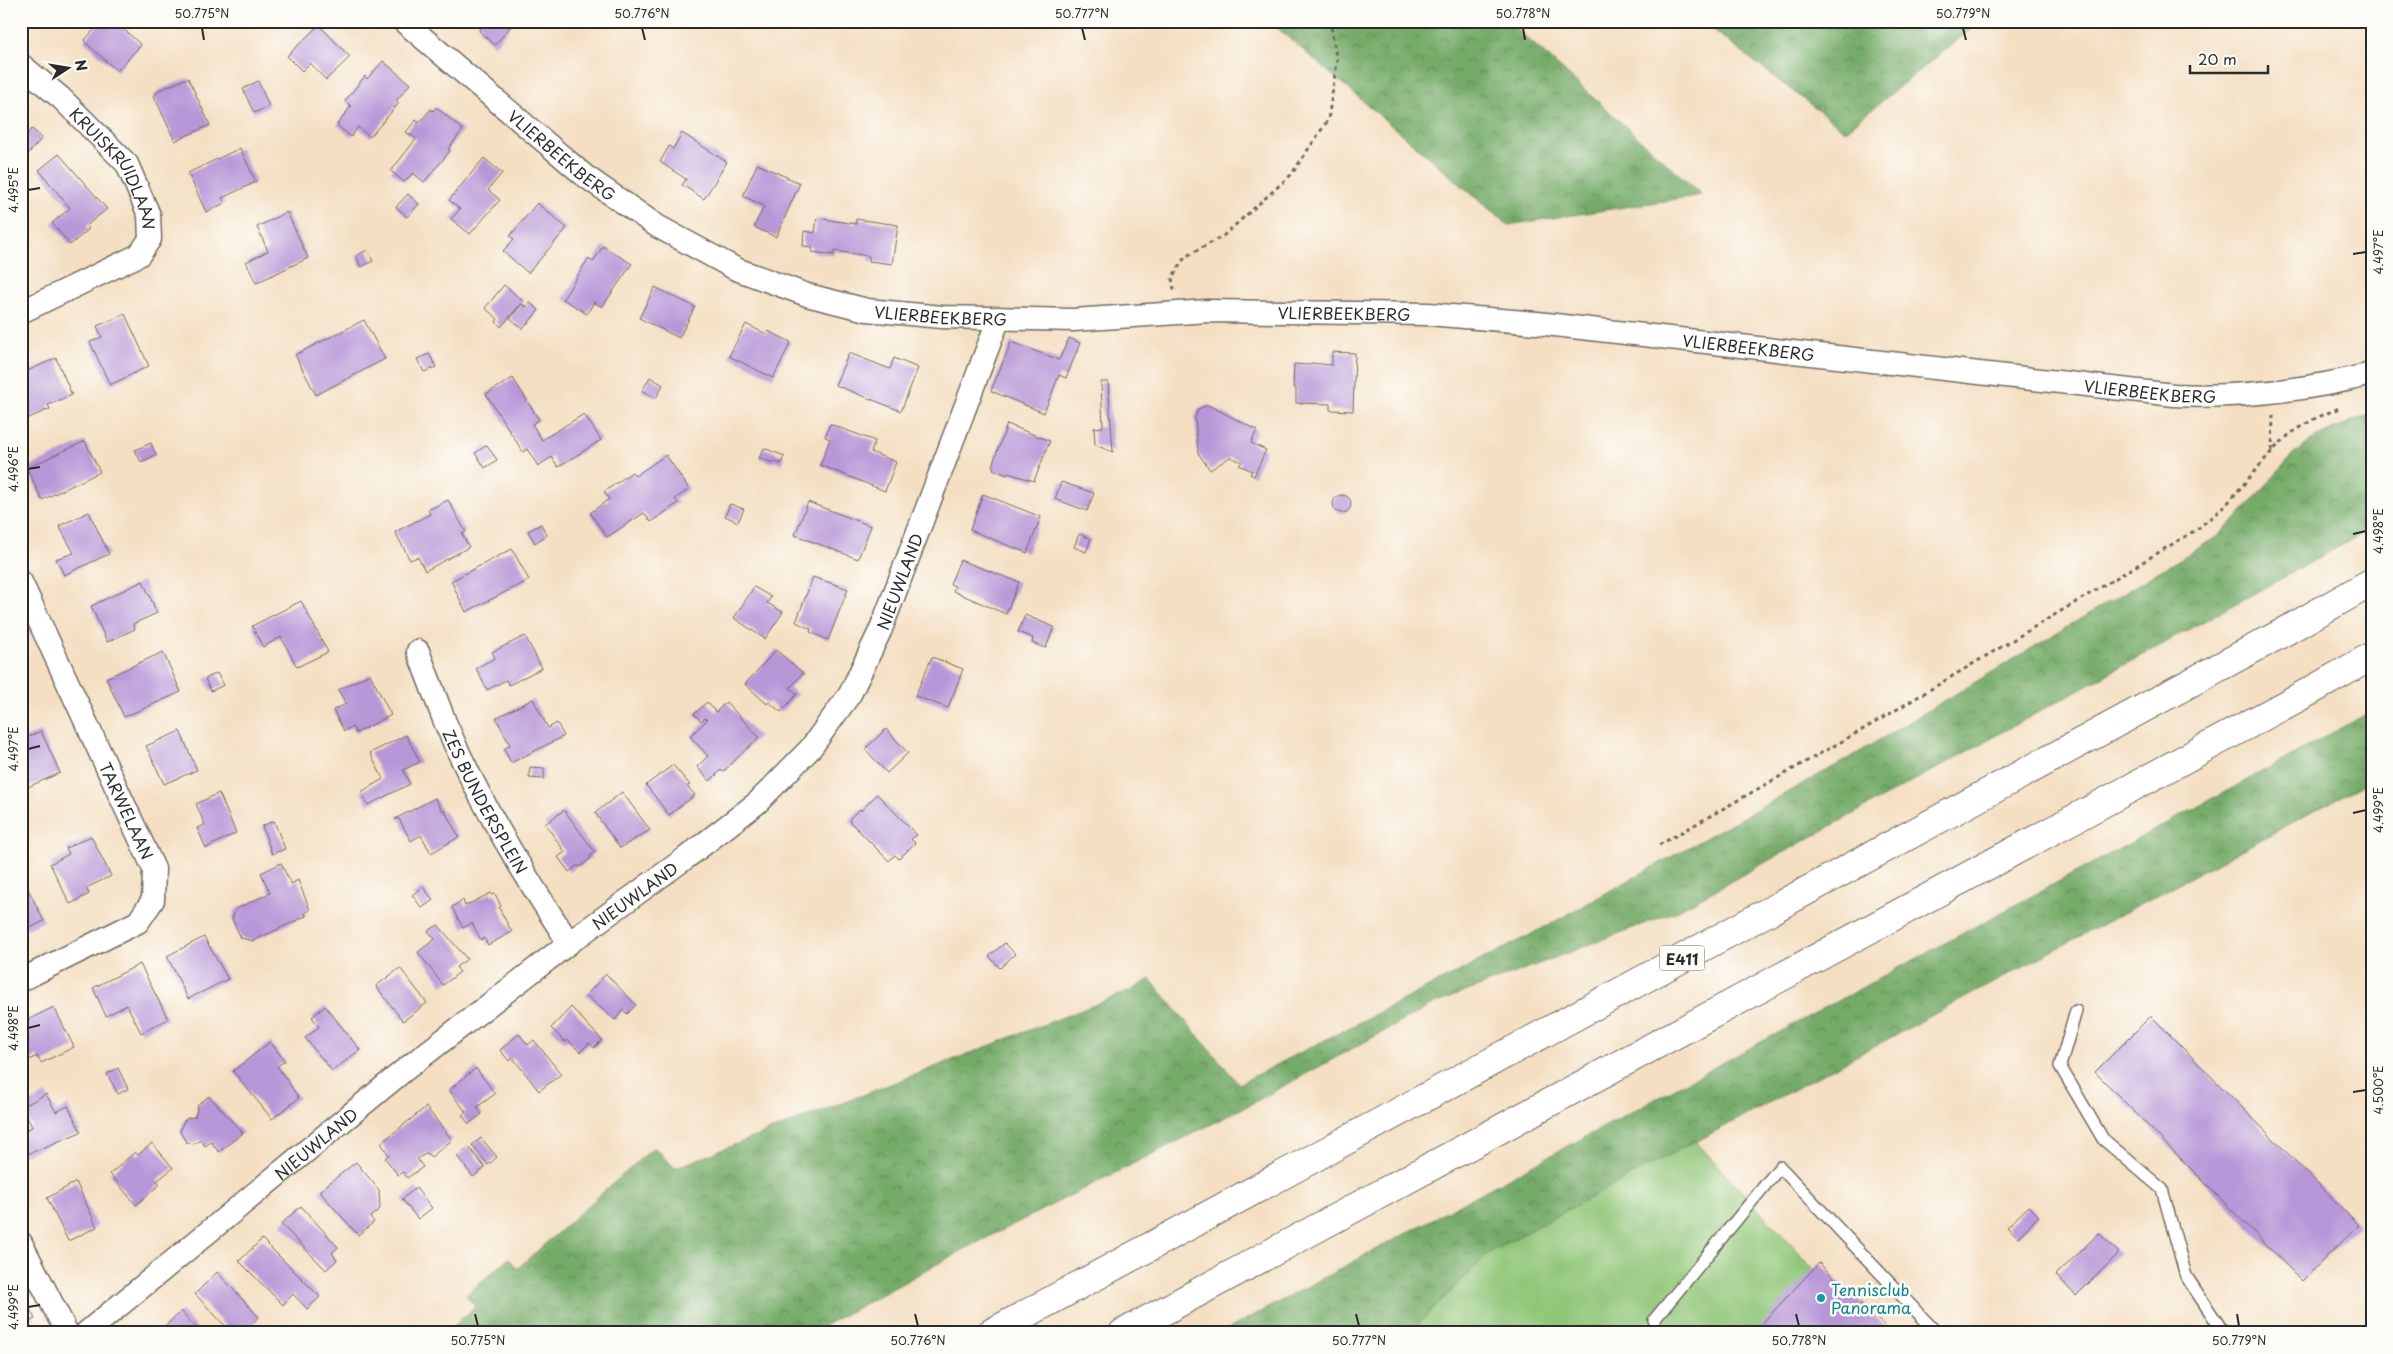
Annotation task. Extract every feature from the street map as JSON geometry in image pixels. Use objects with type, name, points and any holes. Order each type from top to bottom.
[{"type":"highway","name":"E411","points":[[991,1333],[2275,637],[2372,582]]},
{"type":"highway","points":[[1123,1333],[2372,656]]},
{"type":"street","name":"VLIERBEEKBERG","points":[[403,21],[585,176],[657,226],[736,269],[807,295],[867,310],[942,317],[1073,320],[1208,311],[1428,314],[1537,323],[2174,396],[2217,396],[2271,392],[2372,374]]},
{"type":"street","name":"KRUISKRUIDLAAN","points":[[21,65],[61,98],[127,164],[149,215],[150,239],[138,255],[21,312]]},
{"type":"street","name":"NIEUWLAND","points":[[86,1333],[402,1072],[569,943],[687,857],[757,803],[810,750],[850,694],[881,629],[999,318]]},
{"type":"street","name":"TARWELAAN","points":[[21,582],[154,869],[153,900],[138,922],[21,980]]},
{"type":"street","name":"ZES BUNDERSPLEIN","points":[[418,651],[446,724],[490,813],[536,893],[569,943]]},
{"type":"street","points":[[21,1243],[67,1333]]},
{"type":"lane","points":[[2076,1011],[2060,1066],[2103,1139],[2162,1189],[2186,1276],[2224,1333]]},
{"type":"lane","points":[[1654,1320],[1780,1167],[1937,1333]]},
{"type":"path","points":[[1177,313],[1172,278],[1185,257],[1223,236],[1291,175],[1328,120],[1337,62],[1330,21]]},
{"type":"path","points":[[2271,392],[2272,451]]},
{"type":"path","points":[[1659,845],[1876,722],[2196,530],[2226,505],[2272,451],[2290,434],[2314,419],[2342,407]]},
{"type":"green space","points":[[1269,21],[1508,21],[1702,195],[1508,225]]},
{"type":"green space","points":[[1701,21],[1981,21],[1845,131]]},
{"type":"green space","points":[[2372,415],[2372,527],[2355,538],[1675,912],[1436,1003],[1249,1105],[961,1251],[811,1333],[446,1333],[475,1307],[466,1295],[509,1258],[517,1269],[654,1147],[675,1168],[1130,991],[1150,979],[1239,1084],[1532,934],[1851,757],[2218,536],[2239,516],[2293,455],[2315,438],[2358,418]]},
{"type":"green space","points":[[2372,711],[2372,780],[1490,1252],[1410,1333],[1221,1333],[2227,791]]},
{"type":"green space","points":[[1695,1141],[1873,1333],[1410,1333],[1490,1252]]},
{"type":"building","points":[[102,21],[115,21],[141,45],[117,71],[84,41]]},
{"type":"building","points":[[476,21],[515,21],[495,45],[479,31],[482,26]]},
{"type":"building","points":[[319,25],[350,57],[326,80],[310,63],[302,71],[287,56]]},
{"type":"building","points":[[383,61],[410,84],[396,101],[399,103],[370,137],[358,127],[351,137],[337,125],[351,106],[345,101],[365,76],[367,79]]},
{"type":"building","points":[[188,78],[210,125],[175,141],[154,96],[159,90]]},
{"type":"building","points":[[258,81],[269,106],[254,113],[243,89]]},
{"type":"building","points":[[436,107],[463,130],[448,149],[450,151],[424,182],[413,173],[404,182],[391,171],[416,139],[406,132],[416,120],[419,123],[431,109],[433,111]]},
{"type":"building","points":[[32,129],[42,138],[28,154],[21,148],[21,139]]},
{"type":"building","points":[[682,133],[727,162],[704,199],[682,185],[686,179],[660,162],[669,146],[673,149]]},
{"type":"building","points":[[240,148],[256,182],[222,198],[225,203],[206,212],[188,173]]},
{"type":"building","points":[[59,154],[107,209],[86,226],[89,229],[70,245],[52,223],[70,208],[39,170]]},
{"type":"building","points":[[484,158],[502,173],[488,190],[500,200],[470,234],[451,219],[460,209],[449,200]]},
{"type":"building","points":[[757,164],[800,183],[776,237],[754,227],[764,206],[743,196]]},
{"type":"building","points":[[408,194],[419,204],[407,217],[396,207]]},
{"type":"building","points":[[537,203],[567,228],[528,273],[503,251],[514,239],[510,236]]},
{"type":"building","points":[[287,212],[308,258],[256,283],[246,262],[268,251],[257,227]]},
{"type":"building","points":[[817,218],[856,224],[856,219],[898,225],[892,264],[869,261],[869,256],[834,251],[834,255],[812,252],[812,247],[803,246],[804,231],[815,233]]},
{"type":"building","points":[[603,246],[632,264],[602,307],[594,302],[587,314],[563,299],[588,259],[593,262]]},
{"type":"building","points":[[367,250],[373,261],[361,267],[356,256]]},
{"type":"building","points":[[504,285],[523,301],[501,327],[496,322],[498,319],[485,308]]},
{"type":"building","points":[[655,287],[695,307],[679,338],[639,318]]},
{"type":"building","points":[[529,302],[539,310],[523,329],[510,318],[522,304],[526,307]]},
{"type":"building","points":[[125,314],[149,366],[110,385],[90,342],[102,337],[97,326]]},
{"type":"building","points":[[364,320],[385,359],[316,395],[295,355]]},
{"type":"building","points":[[746,324],[766,334],[768,331],[791,342],[773,378],[729,356]]},
{"type":"building","points":[[1069,338],[1080,343],[1066,378],[1059,375],[1044,413],[991,391],[1011,342],[1059,360]]},
{"type":"building","points":[[1332,352],[1355,353],[1353,411],[1330,410],[1330,404],[1296,403],[1296,388],[1293,388],[1294,364],[1332,365]]},
{"type":"building","points":[[849,353],[890,369],[894,358],[918,368],[901,411],[835,385]]},
{"type":"building","points":[[429,354],[436,367],[424,372],[417,359]]},
{"type":"building","points":[[56,358],[72,395],[48,405],[50,409],[21,421],[21,374]]},
{"type":"building","points":[[650,377],[663,385],[656,398],[642,391]]},
{"type":"building","points":[[513,378],[539,420],[532,424],[542,440],[584,414],[601,440],[558,467],[552,457],[538,466],[527,449],[523,452],[486,394]]},
{"type":"building","points":[[1101,382],[1108,382],[1113,452],[1095,445],[1094,428],[1103,427]]},
{"type":"building","points":[[1208,405],[1257,430],[1251,443],[1266,450],[1254,476],[1250,474],[1252,471],[1239,465],[1242,462],[1230,457],[1210,470],[1198,453],[1195,418],[1198,409]]},
{"type":"building","points":[[830,424],[875,441],[871,452],[896,462],[885,491],[820,465],[830,439],[825,437]]},
{"type":"building","points":[[1007,424],[1050,441],[1034,481],[1008,473],[1007,475],[993,469],[994,467],[992,466]]},
{"type":"building","points":[[85,441],[100,472],[42,500],[27,468]]},
{"type":"building","points":[[151,443],[156,455],[141,462],[135,450]]},
{"type":"building","points":[[487,445],[497,460],[485,468],[475,453]]},
{"type":"building","points":[[764,448],[784,456],[781,464],[759,458]]},
{"type":"building","points":[[666,455],[689,489],[675,499],[678,503],[651,522],[644,513],[607,537],[590,513],[609,499],[604,492],[632,472],[635,476]]},
{"type":"building","points":[[1061,482],[1094,493],[1087,511],[1055,499]]},
{"type":"building","points":[[983,494],[1041,517],[1027,553],[970,530]]},
{"type":"building","points":[[1342,495],[1348,498],[1351,504],[1348,510],[1342,513],[1336,510],[1333,504],[1336,498]]},
{"type":"building","points":[[448,500],[466,532],[462,534],[469,547],[425,571],[418,557],[410,560],[395,532],[430,514],[428,510]]},
{"type":"building","points":[[808,502],[871,526],[858,559],[795,535]]},
{"type":"building","points":[[730,504],[744,509],[738,522],[725,516]]},
{"type":"building","points":[[89,512],[109,554],[64,575],[56,559],[74,553],[59,526]]},
{"type":"building","points":[[541,524],[547,535],[535,543],[528,531]]},
{"type":"building","points":[[1079,534],[1091,539],[1086,552],[1074,547]]},
{"type":"building","points":[[512,549],[529,580],[466,612],[451,581]]},
{"type":"building","points":[[960,560],[1019,582],[1006,614],[953,591],[955,586],[950,584]]},
{"type":"building","points":[[813,577],[848,589],[828,640],[810,632],[811,629],[796,622]]},
{"type":"building","points":[[143,581],[157,613],[133,624],[135,629],[107,642],[91,606]]},
{"type":"building","points":[[754,587],[771,597],[767,603],[783,612],[765,639],[734,618]]},
{"type":"building","points":[[301,601],[328,652],[297,667],[281,637],[263,647],[252,626]]},
{"type":"building","points":[[1025,615],[1054,627],[1046,648],[1032,643],[1033,638],[1018,632]]},
{"type":"building","points":[[525,636],[542,668],[509,685],[506,680],[487,690],[476,668],[495,658],[492,652]]},
{"type":"building","points":[[776,650],[803,673],[790,688],[797,694],[781,712],[769,702],[767,704],[745,684]]},
{"type":"building","points":[[163,652],[181,692],[124,717],[106,678]]},
{"type":"building","points":[[932,657],[963,669],[948,708],[915,696]]},
{"type":"building","points":[[217,673],[224,685],[211,691],[205,679]]},
{"type":"building","points":[[370,674],[391,715],[356,733],[352,727],[344,731],[333,710],[346,704],[338,690]]},
{"type":"building","points":[[533,699],[548,728],[557,723],[564,736],[511,763],[504,749],[510,745],[496,718]]},
{"type":"building","points":[[707,702],[716,712],[726,702],[759,737],[723,772],[721,770],[710,781],[697,767],[708,756],[690,736],[707,720],[705,718],[701,721],[694,714]]},
{"type":"building","points":[[886,729],[908,753],[887,773],[865,749]]},
{"type":"building","points":[[41,731],[60,773],[21,790],[21,740]]},
{"type":"building","points":[[180,731],[197,770],[164,784],[146,746]]},
{"type":"building","points":[[406,735],[420,762],[403,770],[410,784],[368,805],[361,792],[383,779],[370,753]]},
{"type":"building","points":[[673,765],[690,785],[687,786],[695,795],[669,815],[646,785]]},
{"type":"building","points":[[530,767],[544,768],[544,779],[529,778]]},
{"type":"building","points":[[622,792],[650,830],[620,848],[595,813]]},
{"type":"building","points":[[219,793],[236,833],[206,848],[197,828],[205,825],[196,804]]},
{"type":"building","points":[[877,794],[917,835],[911,839],[915,843],[899,859],[895,855],[889,861],[850,822],[850,818],[860,809],[861,811]]},
{"type":"building","points":[[435,798],[459,837],[431,853],[421,835],[411,841],[399,819],[395,819]]},
{"type":"building","points":[[564,810],[595,852],[580,867],[578,865],[569,872],[558,857],[565,852],[545,824]]},
{"type":"building","points":[[274,821],[285,849],[272,854],[262,826]]},
{"type":"building","points":[[91,836],[111,876],[86,888],[89,894],[70,904],[50,864],[69,854],[66,848]]},
{"type":"building","points":[[281,863],[291,884],[298,880],[310,910],[305,912],[306,916],[253,941],[241,938],[232,919],[235,911],[270,893],[261,873]]},
{"type":"building","points":[[21,875],[44,921],[28,929],[26,926],[21,928]]},
{"type":"building","points":[[423,887],[433,900],[422,908],[412,895]]},
{"type":"building","points":[[491,893],[492,895],[495,894],[501,906],[499,908],[512,932],[488,945],[484,938],[481,940],[472,923],[463,928],[452,907],[463,900],[465,906]]},
{"type":"building","points":[[438,925],[467,959],[456,967],[460,972],[443,985],[418,952],[435,939],[428,931]]},
{"type":"building","points":[[204,937],[228,979],[188,999],[167,956]]},
{"type":"building","points":[[1005,943],[1015,954],[1000,968],[989,956]]},
{"type":"building","points":[[140,964],[168,1019],[141,1033],[127,1005],[106,1016],[93,988]]},
{"type":"building","points":[[400,968],[427,1003],[403,1021],[376,986]]},
{"type":"building","points":[[606,974],[636,1005],[627,1014],[623,1010],[615,1020],[586,995]]},
{"type":"building","points":[[325,1006],[360,1050],[332,1071],[305,1038],[319,1027],[312,1017]]},
{"type":"building","points":[[54,1007],[74,1047],[41,1063],[37,1056],[21,1064],[21,1023]]},
{"type":"building","points":[[571,1007],[602,1040],[594,1048],[589,1043],[580,1052],[568,1040],[565,1042],[551,1028]]},
{"type":"building","points":[[2151,1016],[2359,1225],[2302,1281],[2095,1072]]},
{"type":"building","points":[[519,1034],[528,1045],[534,1040],[561,1074],[539,1091],[513,1058],[509,1061],[500,1050]]},
{"type":"building","points":[[270,1042],[285,1061],[277,1066],[299,1098],[272,1119],[233,1071]]},
{"type":"building","points":[[118,1068],[128,1089],[118,1094],[107,1074]]},
{"type":"building","points":[[476,1068],[495,1094],[477,1107],[482,1114],[469,1124],[462,1115],[466,1112],[449,1090]]},
{"type":"building","points":[[46,1094],[56,1112],[68,1106],[81,1132],[23,1156],[21,1152],[21,1133],[32,1127],[22,1107]]},
{"type":"building","points":[[209,1096],[243,1133],[219,1152],[211,1142],[205,1146],[201,1140],[193,1144],[186,1142],[180,1132],[183,1122],[187,1118],[195,1117],[198,1105]]},
{"type":"building","points":[[426,1107],[452,1140],[431,1157],[427,1153],[417,1159],[423,1167],[407,1178],[403,1172],[398,1175],[385,1158],[389,1155],[381,1143]]},
{"type":"building","points":[[481,1138],[497,1157],[488,1165],[472,1145]]},
{"type":"building","points":[[152,1143],[173,1168],[157,1181],[160,1184],[136,1205],[110,1174],[135,1152],[138,1155]]},
{"type":"building","points":[[469,1147],[485,1168],[473,1177],[457,1156]]},
{"type":"building","points":[[356,1162],[379,1190],[380,1209],[370,1217],[374,1222],[358,1235],[319,1191]]},
{"type":"building","points":[[76,1182],[97,1227],[68,1241],[47,1198]]},
{"type":"building","points":[[416,1188],[432,1208],[418,1219],[402,1199]]},
{"type":"building","points":[[301,1206],[338,1247],[332,1253],[337,1260],[326,1270],[281,1224]]},
{"type":"building","points":[[2029,1206],[2039,1216],[2018,1237],[2007,1227]]},
{"type":"building","points":[[2099,1233],[2119,1253],[2076,1296],[2056,1275]]},
{"type":"building","points":[[262,1239],[320,1297],[307,1309],[293,1294],[283,1305],[239,1261]]},
{"type":"building","name":"Tennisclub Panorama","points":[[1819,1263],[1892,1333],[1753,1333]]},
{"type":"building","points":[[217,1272],[259,1317],[242,1333],[232,1333],[195,1294]]},
{"type":"building","points":[[21,1292],[35,1319],[21,1325]]},
{"type":"building","points":[[181,1311],[201,1333],[158,1333]]},
{"type":"place","name":"Tennisclub Panorama","points":[[1821,1298]]}]
